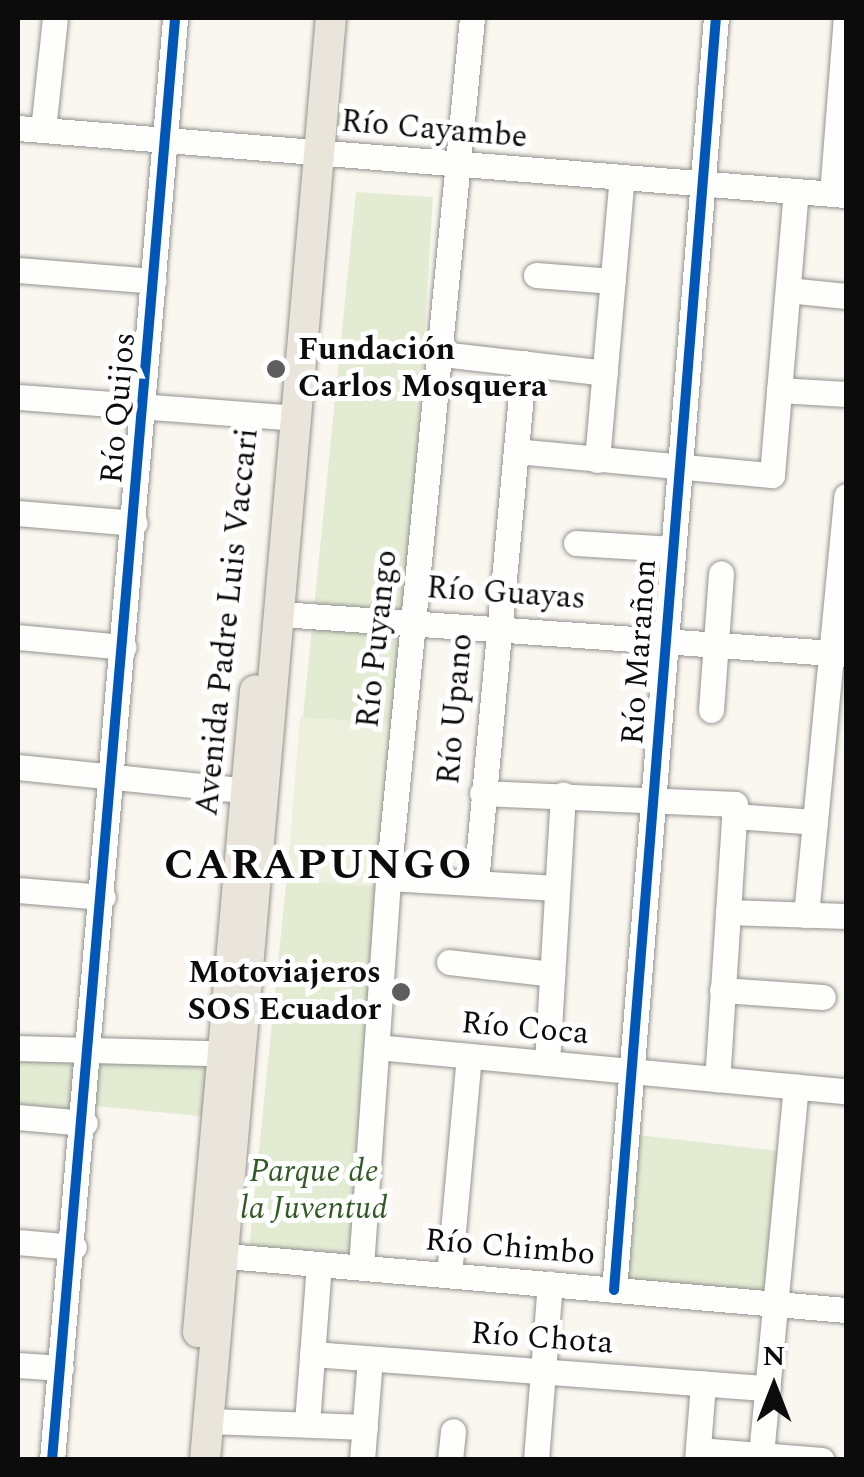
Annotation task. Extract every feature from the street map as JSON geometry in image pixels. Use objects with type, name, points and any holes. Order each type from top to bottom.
[{"type":"main road","name":"Avenida Padre Luis Vaccari","points":[[255,792],[281,614],[331,18]]},
{"type":"main road","name":"Avenida Padre Luis Vaccari","points":[[188,1460],[233,1053],[306,184],[320,154]]},
{"type":"main road","name":"Avenida Padre Luis Vaccari","points":[[206,1460],[227,1256],[233,1053]]},
{"type":"street","points":[[30,129],[55,18]]},
{"type":"street","name":"Río Quijos","points":[[52,1460],[115,778],[175,18]]},
{"type":"street","name":"Río Puyango","points":[[361,1267],[388,878],[461,165],[472,18]]},
{"type":"street","name":"Río Marañon","points":[[614,1290],[716,18]]},
{"type":"street","points":[[839,194],[846,18]]},
{"type":"street","name":"Río Cayambe","points":[[30,129],[839,194]]},
{"type":"street","points":[[597,460],[622,178]]},
{"type":"street","points":[[516,452],[680,471],[772,475],[796,191]]},
{"type":"street","points":[[18,270],[154,280]]},
{"type":"street","points":[[536,274],[613,281]]},
{"type":"street","points":[[788,290],[846,296]]},
{"type":"street","points":[[442,354],[605,373]]},
{"type":"street","name":"Río Upano","points":[[476,882],[496,624],[524,364]]},
{"type":"street","points":[[779,390],[846,394]]},
{"type":"street","points":[[18,397],[285,417]]},
{"type":"street","points":[[806,915],[839,653],[846,496]]},
{"type":"street","points":[[18,513],[135,523]]},
{"type":"street","points":[[576,542],[673,549]]},
{"type":"street","points":[[712,710],[721,573]]},
{"type":"street","name":"Río Guayas","points":[[281,614],[496,624],[839,653]]},
{"type":"street","points":[[18,637],[124,647]]},
{"type":"street","points":[[18,767],[255,792]]},
{"type":"street","points":[[482,793],[655,800],[816,822]]},
{"type":"street","points":[[546,1063],[563,794]]},
{"type":"street","points":[[716,1079],[735,810]]},
{"type":"street","points":[[388,878],[557,888]]},
{"type":"street","points":[[18,890],[103,896]]},
{"type":"street","points":[[728,912],[846,916]]},
{"type":"street","points":[[450,962],[552,974]]},
{"type":"street","points":[[722,990],[823,997]]},
{"type":"street","name":"Río Coca","points":[[376,1047],[846,1092]]},
{"type":"street","points":[[18,1048],[233,1053]]},
{"type":"street","points":[[450,1275],[469,1056]]},
{"type":"street","points":[[760,1455],[778,1304],[796,1087]]},
{"type":"street","points":[[18,1117],[85,1123]]},
{"type":"street","points":[[18,1242],[74,1247]]},
{"type":"street","name":"Río Chimbo","points":[[227,1256],[846,1310]]},
{"type":"street","points":[[308,1422],[319,1264]]},
{"type":"street","points":[[536,1460],[550,1284]]},
{"type":"street","name":"Río Chota","points":[[312,1354],[768,1388]]},
{"type":"street","points":[[362,1460],[370,1359]]},
{"type":"street","points":[[18,1364],[61,1368]]},
{"type":"street","points":[[702,1383],[697,1455],[822,1460]]},
{"type":"street","points":[[209,1422],[308,1422],[365,1428]]},
{"type":"street","points":[[450,1460],[453,1431]]},
{"type":"green space","name":"Parque de la Juventud","points":[[356,192],[433,197],[368,1260],[249,1250]]},
{"type":"green space","points":[[300,717],[392,724],[378,887],[287,880]]},
{"type":"green space","points":[[18,1056],[80,1056],[74,1116],[18,1111]]},
{"type":"green space","points":[[98,1056],[213,1061],[209,1117],[95,1106]]},
{"type":"green space","points":[[629,1134],[788,1152],[776,1299],[622,1288]]},
{"type":"cycle path","points":[[52,1460],[175,18]]},
{"type":"cycle path","points":[[614,1290],[716,18]]},
{"type":"place","name":"Fundación Carlos Mosquera","points":[[276,369]]},
{"type":"place","name":"Motoviajeros SOS Ecuador","points":[[401,992]]},
{"type":"district","name":"CARAPUNGO","points":[[319,866]]}]
